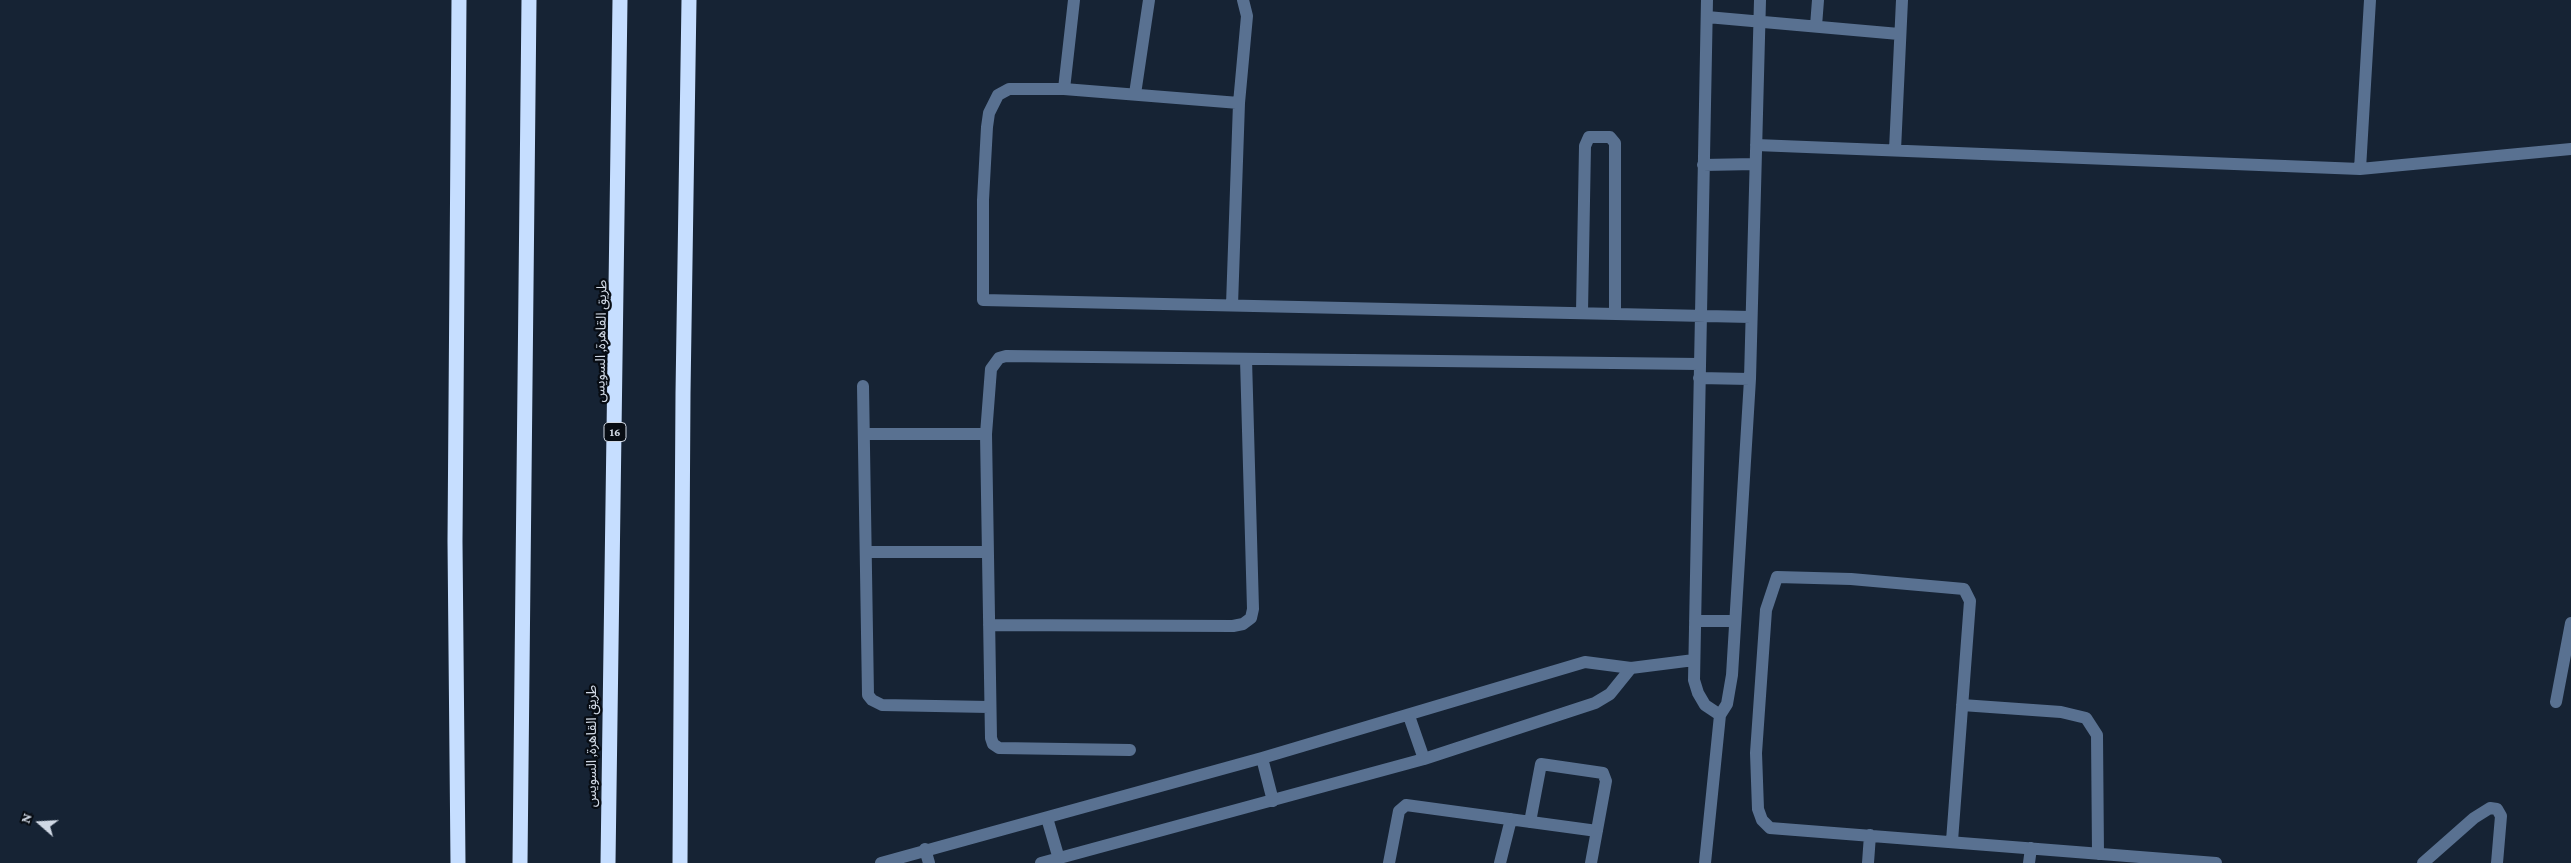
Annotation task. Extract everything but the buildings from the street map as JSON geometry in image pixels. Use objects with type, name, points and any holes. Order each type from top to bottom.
[{"type":"highway","points":[[458,0],[455,541],[458,863]]},
{"type":"highway","points":[[520,863],[529,0]]},
{"type":"highway","name":"طريق القاهرة, السويس","points":[[608,863],[620,0]]},
{"type":"highway","points":[[680,863],[683,403],[689,0]]},
{"type":"lane","points":[[1064,90],[1074,0]]},
{"type":"lane","points":[[1135,94],[1148,0]]},
{"type":"lane","points":[[1232,305],[1240,103],[1247,16],[1243,0]]},
{"type":"lane","points":[[1707,0],[1694,680],[1698,693],[1705,705],[1720,715]]},
{"type":"lane","points":[[1705,863],[1720,715],[1727,704],[1730,690],[1735,621],[1750,379],[1760,0]]},
{"type":"lane","points":[[1816,26],[1818,0]]},
{"type":"lane","points":[[1895,150],[1902,0]]},
{"type":"lane","points":[[2360,168],[2370,0]]},
{"type":"lane","points":[[1707,17],[1899,34]]},
{"type":"lane","points":[[1240,103],[1064,90],[1009,89],[998,95],[989,113],[982,200],[983,300],[1751,317]]},
{"type":"lane","points":[[1582,312],[1585,146],[1590,137],[1610,137],[1615,143],[1615,313]]},
{"type":"lane","points":[[1756,145],[2360,168],[2571,149]]},
{"type":"lane","points":[[1703,165],[1755,164]]},
{"type":"lane","points":[[1130,750],[999,748],[993,744],[989,707],[986,434],[991,369],[999,358],[1006,356],[1699,364]]},
{"type":"lane","points":[[989,625],[1233,626],[1243,624],[1250,618],[1254,609],[1246,359]]},
{"type":"lane","points":[[1699,378],[1750,379]]},
{"type":"lane","points":[[863,386],[868,695],[872,700],[882,704],[989,707]]},
{"type":"lane","points":[[864,434],[986,434]]},
{"type":"lane","points":[[866,552],[988,552]]},
{"type":"lane","points":[[1952,841],[1970,601],[1964,589],[1851,578],[1777,577],[1766,610],[1756,753],[1758,809],[1762,820],[1770,828],[1870,834],[2098,854],[2214,863]]},
{"type":"lane","points":[[1695,621],[1735,621]]},
{"type":"lane","points":[[2556,702],[2569,643],[2571,623]]},
{"type":"lane","points":[[880,863],[1262,758],[1409,716],[1585,662],[1631,668],[1694,660]]},
{"type":"lane","points":[[1041,863],[1424,759],[1595,704],[1610,694],[1631,668]]},
{"type":"lane","points":[[1962,705],[2061,712],[2086,718],[2097,736],[2098,854]]},
{"type":"lane","points":[[1409,716],[1424,759]]},
{"type":"lane","points":[[1262,758],[1273,801]]},
{"type":"lane","points":[[1530,822],[1539,766],[1542,764],[1600,772],[1605,775],[1591,863]]},
{"type":"lane","points":[[1388,863],[1399,811],[1406,804],[1597,831]]},
{"type":"lane","points":[[2423,863],[2474,818],[2490,808],[2497,809],[2501,816],[2497,863]]},
{"type":"lane","points":[[1047,818],[1059,858]]},
{"type":"lane","points":[[1500,863],[1511,819]]},
{"type":"lane","points":[[1868,863],[1870,834]]},
{"type":"lane","points":[[2029,863],[2031,848]]},
{"type":"lane","points":[[925,850],[929,863]]}]
